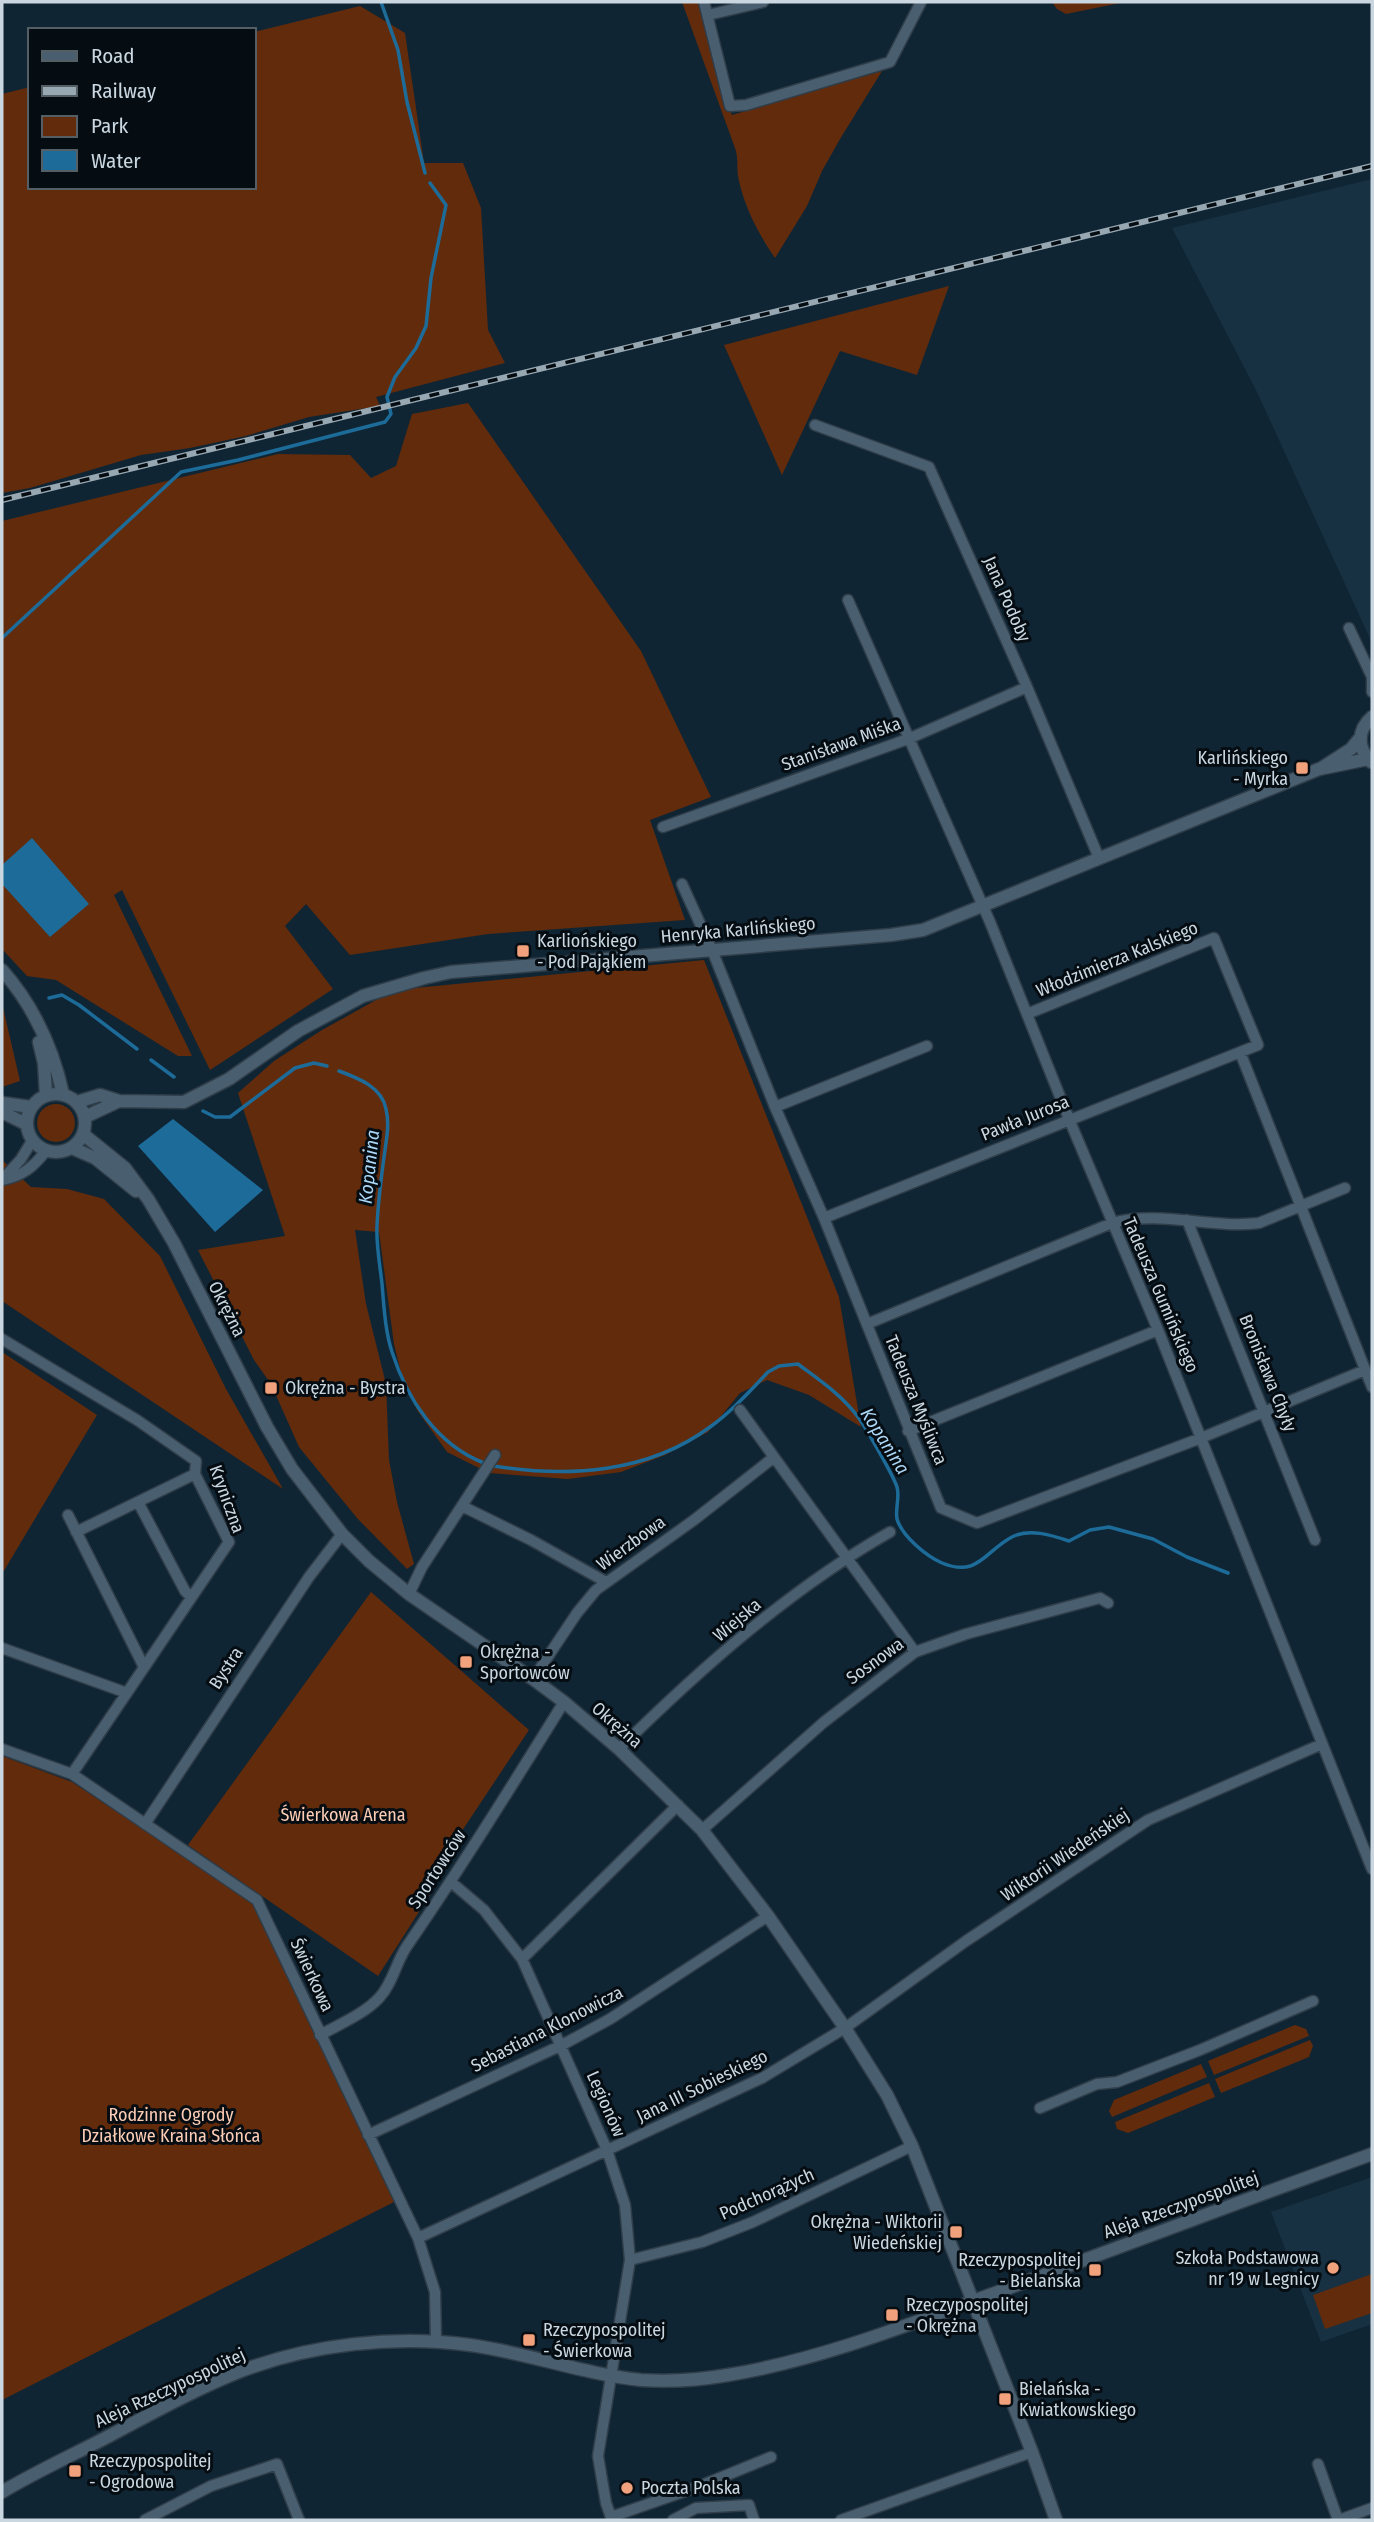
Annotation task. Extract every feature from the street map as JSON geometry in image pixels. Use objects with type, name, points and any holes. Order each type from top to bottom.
[{"type":"street","points":[[705,2],[730,106],[746,105],[890,62],[921,2]]},
{"type":"street","points":[[708,15],[763,2]]},
{"type":"street","name":"Jana Podoby","points":[[815,425],[929,467],[1027,687],[1099,858]]},
{"type":"street","name":"Tadeusza Gumińskiego","points":[[848,600],[983,906],[1158,1330],[1372,1869]]},
{"type":"street","points":[[1349,628],[1372,676],[1372,692]]},
{"type":"street","name":"Stanisława Miśka","points":[[663,827],[908,739],[1027,687]]},
{"type":"street","points":[[1370,761],[1361,749],[1360,738],[1363,728],[1372,718]]},
{"type":"street","name":"Henryka Karlińskiego","points":[[1320,769],[1351,749],[1360,738]]},
{"type":"street","name":"Henryka Karlińskiego","points":[[77,1102],[100,1095],[119,1101],[184,1102],[229,1079],[298,1031],[363,996],[451,972],[923,930],[1320,769],[1370,761]]},
{"type":"street","name":"Tadeusza Myśliwca","points":[[682,884],[824,1218],[941,1508],[977,1523],[1265,1413],[1365,1370]]},
{"type":"street","name":"Włodzimierza Kalskiego","points":[[1027,1014],[1214,938],[1258,1045],[1240,1052]]},
{"type":"street","points":[[2,970],[44,1034],[58,1070],[63,1094]]},
{"type":"street","points":[[31,1015],[43,1054],[46,1095]]},
{"type":"street","points":[[775,1107],[927,1046]]},
{"type":"street","points":[[1240,1052],[1372,1387]]},
{"type":"street","name":"Pawła Jurosa","points":[[824,1218],[1240,1052]]},
{"type":"street","points":[[63,1094],[77,1102],[85,1117],[83,1135],[72,1148],[64,1152],[46,1151],[32,1141],[26,1124],[31,1107],[46,1095],[63,1094]]},
{"type":"street","name":"Henryka Karlińskiego","points":[[85,1117],[119,1101]]},
{"type":"street","points":[[2,1103],[31,1107]]},
{"type":"street","points":[[2,1112],[26,1124]]},
{"type":"street","name":"Okrężna","points":[[83,1135],[125,1168],[148,1199],[174,1243],[267,1427],[292,1469],[342,1534],[369,1561],[409,1594],[533,1679],[619,1749],[702,1830],[768,1916],[845,2028],[887,2095],[912,2146],[974,2300],[1056,2520]]},
{"type":"street","points":[[2,1180],[24,1155],[32,1141]]},
{"type":"street","name":"Okrężna","points":[[72,1148],[94,1158],[148,1199]]},
{"type":"street","points":[[2,1180],[15,1178],[26,1172],[46,1151]]},
{"type":"street","points":[[867,1324],[1124,1219],[1187,1220],[1245,1225],[1259,1223],[1345,1188]]},
{"type":"street","name":"Bronisława Chyły","points":[[1187,1220],[1315,1540]]},
{"type":"street","points":[[908,1431],[1158,1330]]},
{"type":"street","name":"Kryniczna","points":[[2,1339],[147,1427],[196,1461],[195,1474],[229,1542],[72,1774]]},
{"type":"street","points":[[740,1410],[915,1652]]},
{"type":"street","points":[[409,1594],[422,1567],[495,1455]]},
{"type":"street","name":"Wierzbowa","points":[[533,1679],[577,1613],[596,1590],[694,1520],[773,1458]]},
{"type":"street","points":[[76,1532],[195,1474]]},
{"type":"street","points":[[138,1502],[185,1591],[191,1597]]},
{"type":"street","points":[[462,1506],[531,1540],[606,1582]]},
{"type":"street","points":[[68,1515],[144,1667]]},
{"type":"street","name":"Wiejska","points":[[619,1749],[754,1627],[845,1558],[890,1532]]},
{"type":"street","name":"Bystra","points":[[145,1824],[309,1577],[342,1534]]},
{"type":"street","name":"Sosnowa","points":[[702,1830],[824,1722],[915,1652],[966,1634],[1100,1598],[1108,1603]]},
{"type":"street","points":[[2,1648],[127,1693]]},
{"type":"street","name":"Sportowców","points":[[320,2035],[362,2012],[379,1998],[389,1985],[401,1954],[451,1882],[564,1702]]},
{"type":"street","name":"Wiktorii Wiedeńskiej","points":[[845,2028],[966,1941],[1148,1821],[1322,1744]]},
{"type":"street","name":"Świerkowa","points":[[2,1749],[72,1774],[257,1900],[418,2238],[435,2292],[436,2342]]},
{"type":"street","points":[[522,1959],[678,1805]]},
{"type":"street","name":"Legionów","points":[[451,1882],[484,1910],[522,1959],[607,2150],[625,2205],[630,2260],[598,2456],[606,2503],[612,2518]]},
{"type":"street","name":"Sebastiana Klonowicza","points":[[368,2135],[562,2045],[661,1988],[768,1916]]},
{"type":"street","points":[[1040,2108],[1097,2084],[1129,2078],[1313,2001]]},
{"type":"street","name":"Jana III Sobieskiego","points":[[418,2238],[762,2078],[845,2028]]},
{"type":"street","name":"Podchorążych","points":[[630,2260],[702,2242],[753,2222],[912,2146]]},
{"type":"street","name":"Aleja Rzeczypospolitej","points":[[2,2492],[175,2402],[244,2370],[302,2353],[341,2347],[436,2342],[507,2351],[611,2375],[665,2381],[709,2378],[750,2371],[846,2345],[1372,2154]]},
{"type":"street","points":[[841,2520],[1032,2452]]},
{"type":"street","points":[[612,2518],[771,2457]]},
{"type":"street","points":[[145,2520],[211,2486],[277,2464],[299,2520]]},
{"type":"street","points":[[1318,2464],[1339,2520],[1372,2508]]},
{"type":"street","points":[[673,2520],[696,2508],[748,2505],[754,2520]]},
{"type":"shaded area","points":[[1372,179],[1372,643],[1257,392],[1172,228]]},
{"type":"shaded area","name":"Szkoła Podstawowa nr 19 w Legnicy","points":[[1372,2177],[1372,2324],[1321,2342],[1271,2212]]},
{"type":"green space","points":[[682,2],[700,2],[723,95],[732,115],[882,71],[840,139],[807,206],[775,258],[758,231],[745,201],[738,177],[735,148]]},
{"type":"green space","points":[[1052,2],[1125,2],[1066,14]]},
{"type":"green space","points":[[360,6],[405,33],[424,163],[463,163],[481,208],[488,330],[505,363],[376,397],[380,406],[309,417],[246,436],[141,455],[30,488],[2,493],[2,94],[28,88],[28,189],[256,189],[256,32]]},
{"type":"green space","points":[[949,286],[917,375],[840,351],[782,475],[724,345]]},
{"type":"green space","points":[[468,403],[641,651],[711,797],[650,820],[685,920],[488,934],[350,955],[306,904],[285,926],[333,989],[210,1070],[122,890],[114,895],[192,1056],[178,1056],[56,980],[27,976],[2,949],[2,521],[278,454],[350,455],[371,478],[396,466],[412,414]]},
{"type":"green space","points":[[704,960],[839,1297],[861,1427],[809,1395],[767,1380],[740,1393],[708,1432],[665,1455],[621,1472],[568,1479],[489,1473],[447,1452],[417,1410],[402,1377],[394,1344],[379,1232],[355,1230],[366,1304],[386,1384],[389,1460],[414,1564],[407,1569],[357,1518],[299,1447],[271,1384],[254,1360],[198,1250],[285,1236],[238,1093],[274,1061],[322,1030],[394,990]]},
{"type":"green space","points":[[2,1003],[20,1081],[2,1087]]},
{"type":"green space","points":[[56,1104],[70,1109],[75,1123],[70,1137],[56,1142],[42,1137],[37,1123],[42,1109]]},
{"type":"green space","points":[[2,1160],[31,1187],[67,1189],[104,1199],[160,1256],[226,1389],[283,1489],[2,1301]]},
{"type":"green space","points":[[2,1352],[97,1415],[2,1574]]},
{"type":"green space","name":"Świerkowa Arena","points":[[371,1592],[529,1730],[426,1885],[433,1890],[378,1976],[188,1845]]},
{"type":"green space","name":"Rodzinne Ogrody Działkowe Kraina Słońca","points":[[2,1756],[72,1782],[254,1903],[394,2202],[2,2400]]},
{"type":"green space","points":[[1295,2025],[1306,2029],[1309,2036],[1214,2075],[1208,2061]]},
{"type":"green space","points":[[1310,2040],[1313,2046],[1309,2057],[1221,2093],[1215,2079]]},
{"type":"green space","points":[[1201,2064],[1207,2077],[1112,2117],[1109,2111],[1114,2100]]},
{"type":"green space","points":[[1209,2083],[1215,2097],[1128,2133],[1117,2129],[1115,2122]]},
{"type":"green space","points":[[1372,2274],[1372,2313],[1325,2329],[1313,2295]]},
{"type":"water","points":[[32,838],[89,904],[50,937],[2,884],[2,865]]},
{"type":"water","points":[[173,1119],[263,1190],[215,1232],[138,1146]]},
{"type":"waterway","points":[[381,2],[398,50],[407,102],[425,173]]},
{"type":"waterway","points":[[2,638],[181,472],[385,422],[391,414],[387,397],[395,377],[416,348],[426,326],[431,278],[446,205],[430,183]]},
{"type":"waterway","name":"Kopanina","points":[[49,998],[62,995],[137,1049]]},
{"type":"waterway","name":"Kopanina","points":[[151,1060],[174,1077]]},
{"type":"waterway","name":"Kopanina","points":[[203,1111],[215,1117],[230,1117],[295,1068],[314,1063],[327,1066]]},
{"type":"waterway","name":"Kopanina","points":[[339,1071],[374,1089],[384,1101],[386,1109],[388,1121],[377,1240],[386,1327],[398,1370],[415,1403],[438,1432],[452,1445],[484,1463]]},
{"type":"waterway","name":"Kopanina","points":[[494,1466],[522,1470],[579,1471],[634,1463],[686,1442],[718,1421],[768,1372],[779,1366],[798,1364],[837,1395],[858,1417],[897,1487],[897,1519],[904,1532],[915,1545],[942,1563],[954,1567],[973,1565],[1019,1534],[1040,1533],[1069,1541],[1090,1530],[1109,1527],[1153,1539],[1187,1557],[1228,1573]]},
{"type":"railway","points":[[2,500],[1372,166]]},
{"type":"place","name":"Karlińskiego - Myrka","points":[[1302,768]]},
{"type":"place","name":"Karliońskiego - Pod Pająkiem","points":[[523,951]]},
{"type":"place","name":"Okrężna - Bystra","points":[[271,1388]]},
{"type":"place","name":"Okrężna - Sportowców","points":[[466,1662]]},
{"type":"place","name":"Okrężna - Wiktorii Wiedeńskiej","points":[[956,2232]]},
{"type":"place","name":"Szkoła Podstawowa nr 19 w Legnicy","points":[[1333,2268]]},
{"type":"place","name":"Rzeczypospolitej - Bielańska","points":[[1095,2270]]},
{"type":"place","name":"Rzeczypospolitej - Okrężna","points":[[892,2315]]},
{"type":"place","name":"Rzeczypospolitej - Świerkowa","points":[[529,2340]]},
{"type":"place","name":"Bielańska - Kwiatkowskiego","points":[[1005,2399]]},
{"type":"place","name":"Rzeczypospolitej - Ogrodowa","points":[[75,2471]]},
{"type":"place","name":"Poczta Polska","points":[[627,2488]]}]
